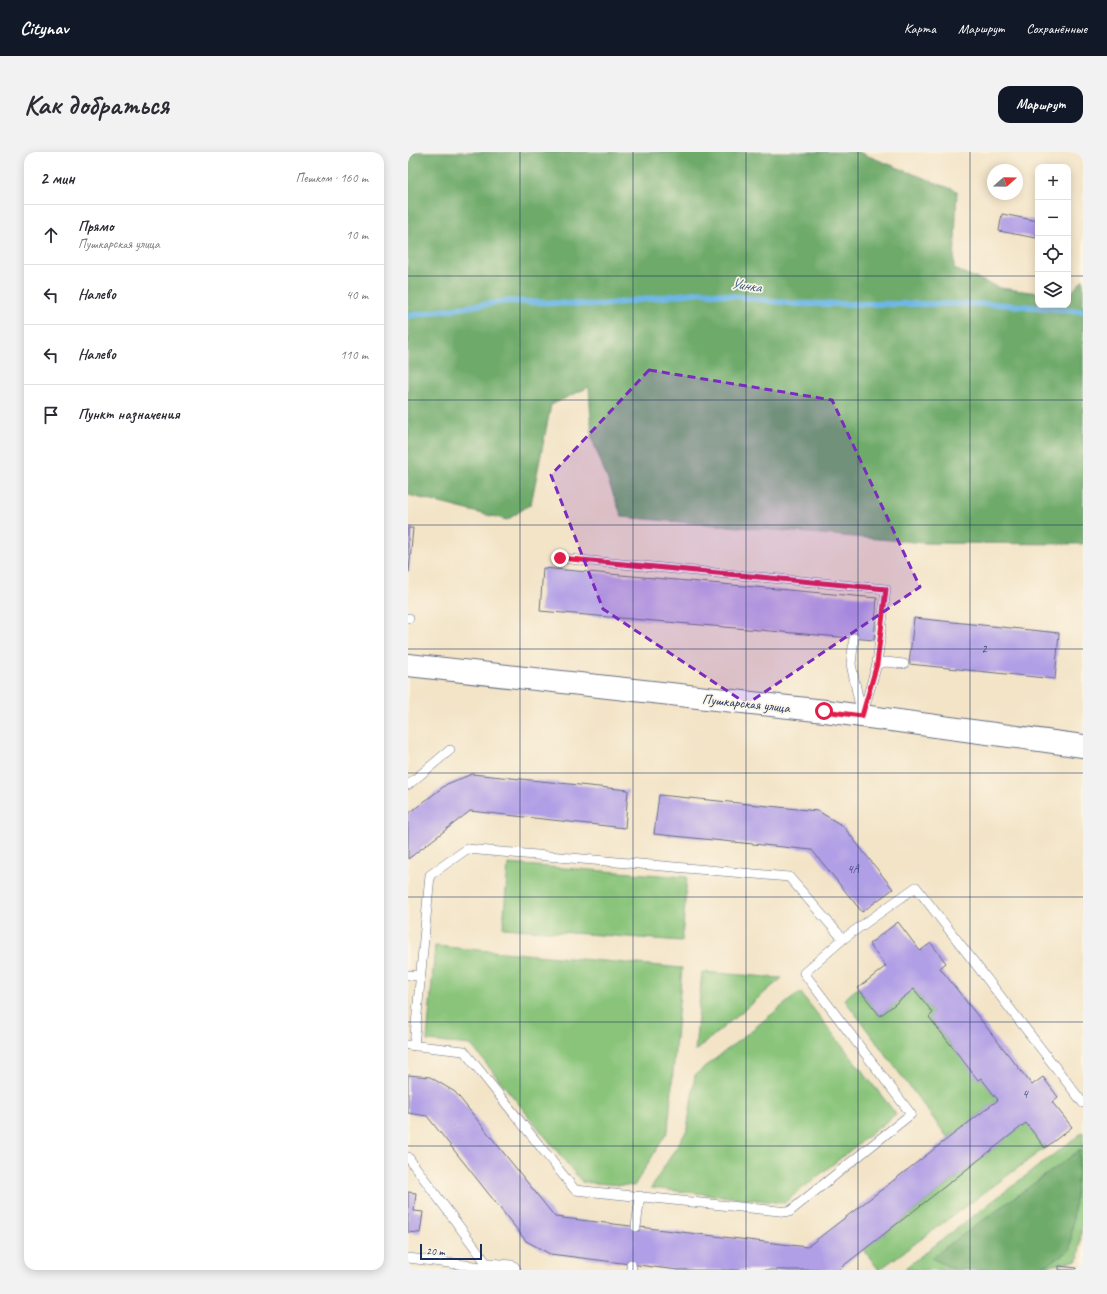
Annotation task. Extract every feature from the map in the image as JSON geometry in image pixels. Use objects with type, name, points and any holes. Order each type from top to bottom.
[{"type":"street","name":"Пушкарская улица","points":[[408,665],[862,716],[1083,746]]},
{"type":"street","points":[[490,1268],[510,1270]]},
{"type":"lane","points":[[560,558],[886,589],[877,664],[862,716]]},
{"type":"lane","points":[[854,638],[851,664],[862,716]]},
{"type":"lane","points":[[877,664],[886,662],[904,664]]},
{"type":"lane","points":[[408,785],[450,750]]},
{"type":"lane","points":[[843,939],[789,877],[467,849],[430,874],[420,976],[411,1045],[464,1051],[575,1190],[789,1212],[911,1114],[804,973],[843,939],[916,887],[1083,1102]]},
{"type":"lane","points":[[408,975],[420,976]]},
{"type":"lane","points":[[408,1157],[490,1268]]},
{"type":"lane","points":[[636,1227],[640,1196]]},
{"type":"lane","points":[[408,1258],[490,1268]]},
{"type":"highlighted area","points":[[649,370],[832,400],[920,587],[747,704],[603,609],[551,475]]},
{"type":"green space","points":[[416,152],[858,152],[957,191],[954,269],[1000,288],[1035,293],[1035,308],[1071,308],[1071,293],[1083,279],[1083,544],[925,543],[622,517],[592,439],[589,387],[551,405],[531,504],[507,520],[408,495],[408,154]]},
{"type":"green space","points":[[508,864],[687,877],[682,941],[503,928]]},
{"type":"green space","points":[[435,946],[682,968],[668,1131],[634,1186],[582,1182],[471,1045],[427,1041]]},
{"type":"green space","points":[[702,972],[782,978],[695,1051]]},
{"type":"green space","points":[[858,988],[880,1016],[914,989],[933,1013],[929,1017],[978,1080],[981,1078],[998,1100],[948,1138],[844,999]]},
{"type":"green space","points":[[800,992],[896,1114],[784,1203],[651,1188],[687,1130],[695,1075]]},
{"type":"green space","points":[[1026,1123],[1045,1148],[879,1270],[864,1250]]},
{"type":"green space","points":[[1083,1132],[1083,1216],[1078,1260],[1049,1266],[1049,1270],[908,1270],[905,1268]]},
{"type":"green space","points":[[1080,1150],[1070,1250],[1038,1270],[956,1270],[931,1258]]},
{"type":"building","points":[[1002,214],[1035,220],[1035,238],[999,231]]},
{"type":"building","points":[[408,528],[413,528],[409,572],[408,572]]},
{"type":"building","points":[[543,568],[877,598],[874,640],[540,611]]},
{"type":"building","points":[[914,618],[1059,633],[1055,679],[909,664]]},
{"type":"building","points":[[472,774],[628,790],[625,828],[470,811],[408,859],[408,814],[447,784]]},
{"type":"building","points":[[659,795],[818,811],[843,826],[893,889],[862,912],[812,850],[654,834]]},
{"type":"building","points":[[898,922],[920,951],[931,943],[946,963],[940,968],[1032,1085],[1043,1077],[1058,1097],[1052,1102],[1072,1127],[1045,1148],[1026,1123],[838,1270],[678,1270],[550,1254],[526,1241],[427,1116],[408,1113],[408,1075],[430,1077],[455,1092],[555,1217],[807,1247],[998,1100],[981,1078],[978,1080],[929,1017],[933,1013],[914,989],[880,1016],[858,988],[886,966],[869,944]]},
{"type":"building","points":[[408,1192],[416,1193],[414,1211],[423,1212],[420,1233],[408,1232]]},
{"type":"building","points":[[1059,1266],[1077,1268],[1077,1270],[1059,1270]]},
{"type":"waterway","name":"Уинка","points":[[408,316],[506,301],[601,305],[702,292],[796,304],[995,304],[1083,311]]},
{"type":"route","points":[[560,558],[886,589],[877,664],[862,716],[824,711]]}]
